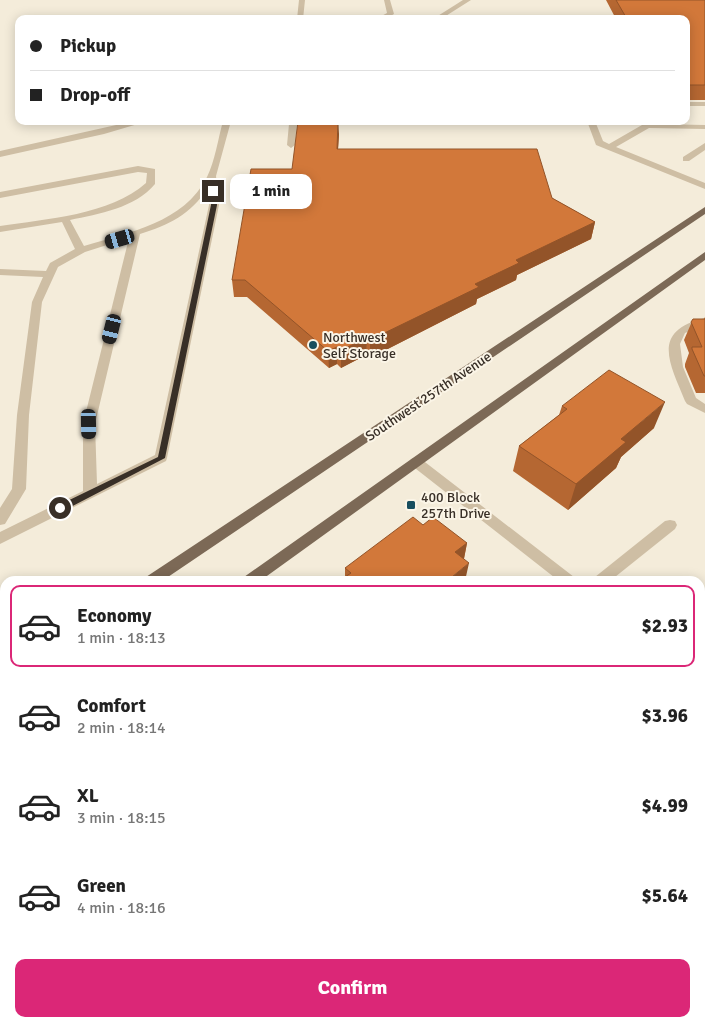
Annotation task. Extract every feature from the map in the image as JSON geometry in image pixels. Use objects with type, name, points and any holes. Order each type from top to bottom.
[{"type":"main road","name":"Southwest 257th Avenue","points":[[158,576],[705,210]]},
{"type":"main road","points":[[257,576],[705,255]]},
{"type":"street","points":[[300,15],[302,0]]},
{"type":"street","points":[[387,0],[391,14],[389,15]]},
{"type":"street","points":[[443,15],[468,0]]},
{"type":"street","points":[[690,104],[705,104]]},
{"type":"street","points":[[0,154],[127,125]]},
{"type":"street","points":[[0,520],[19,489],[23,415],[37,302],[54,265],[81,250],[165,223],[195,201],[212,176],[226,125]]},
{"type":"street","points":[[291,145],[293,125]]},
{"type":"street","points":[[593,125],[599,142],[705,186]]},
{"type":"street","points":[[610,147],[643,125]]},
{"type":"street","points":[[665,125],[705,127]]},
{"type":"street","points":[[686,159],[705,146]]},
{"type":"street","points":[[0,195],[138,169],[152,171],[154,176],[153,184],[143,194],[130,200],[65,219],[0,229]]},
{"type":"street","points":[[0,538],[161,458],[214,205],[212,176]]},
{"type":"street","points":[[65,219],[81,250]]},
{"type":"street","points":[[90,494],[89,424],[135,234]]},
{"type":"street","points":[[0,272],[50,274]]},
{"type":"street","points":[[705,321],[681,331],[674,344],[677,367],[691,401],[705,410]]},
{"type":"street","points":[[416,462],[564,576]]},
{"type":"street","points":[[606,576],[670,525]]},
{"type":"building","points":[[616,0],[705,0],[705,85],[690,85],[690,15],[625,15]]},
{"type":"building","name":"Northwest Self Storage","points":[[298,125],[338,125],[337,149],[537,149],[552,198],[595,222],[516,260],[519,263],[475,284],[479,287],[370,340],[367,338],[341,350],[337,347],[328,351],[245,280],[232,280],[251,169],[292,169]]},
{"type":"building","points":[[693,319],[705,319],[705,376],[692,349],[692,347],[702,347],[691,322]]},
{"type":"building","points":[[609,370],[665,402],[621,439],[626,442],[576,484],[519,446],[567,409],[562,406]]},
{"type":"building","points":[[413,517],[423,525],[433,517],[467,543],[455,552],[469,563],[453,576],[346,576],[351,573],[345,568]]},
{"type":"place","name":"Northwest Self Storage","points":[[313,345]]},
{"type":"place","name":"400 Block 257th Drive","points":[[411,505]]},
{"type":"route","points":[[60,508],[161,458],[214,205],[213,191]]}]
